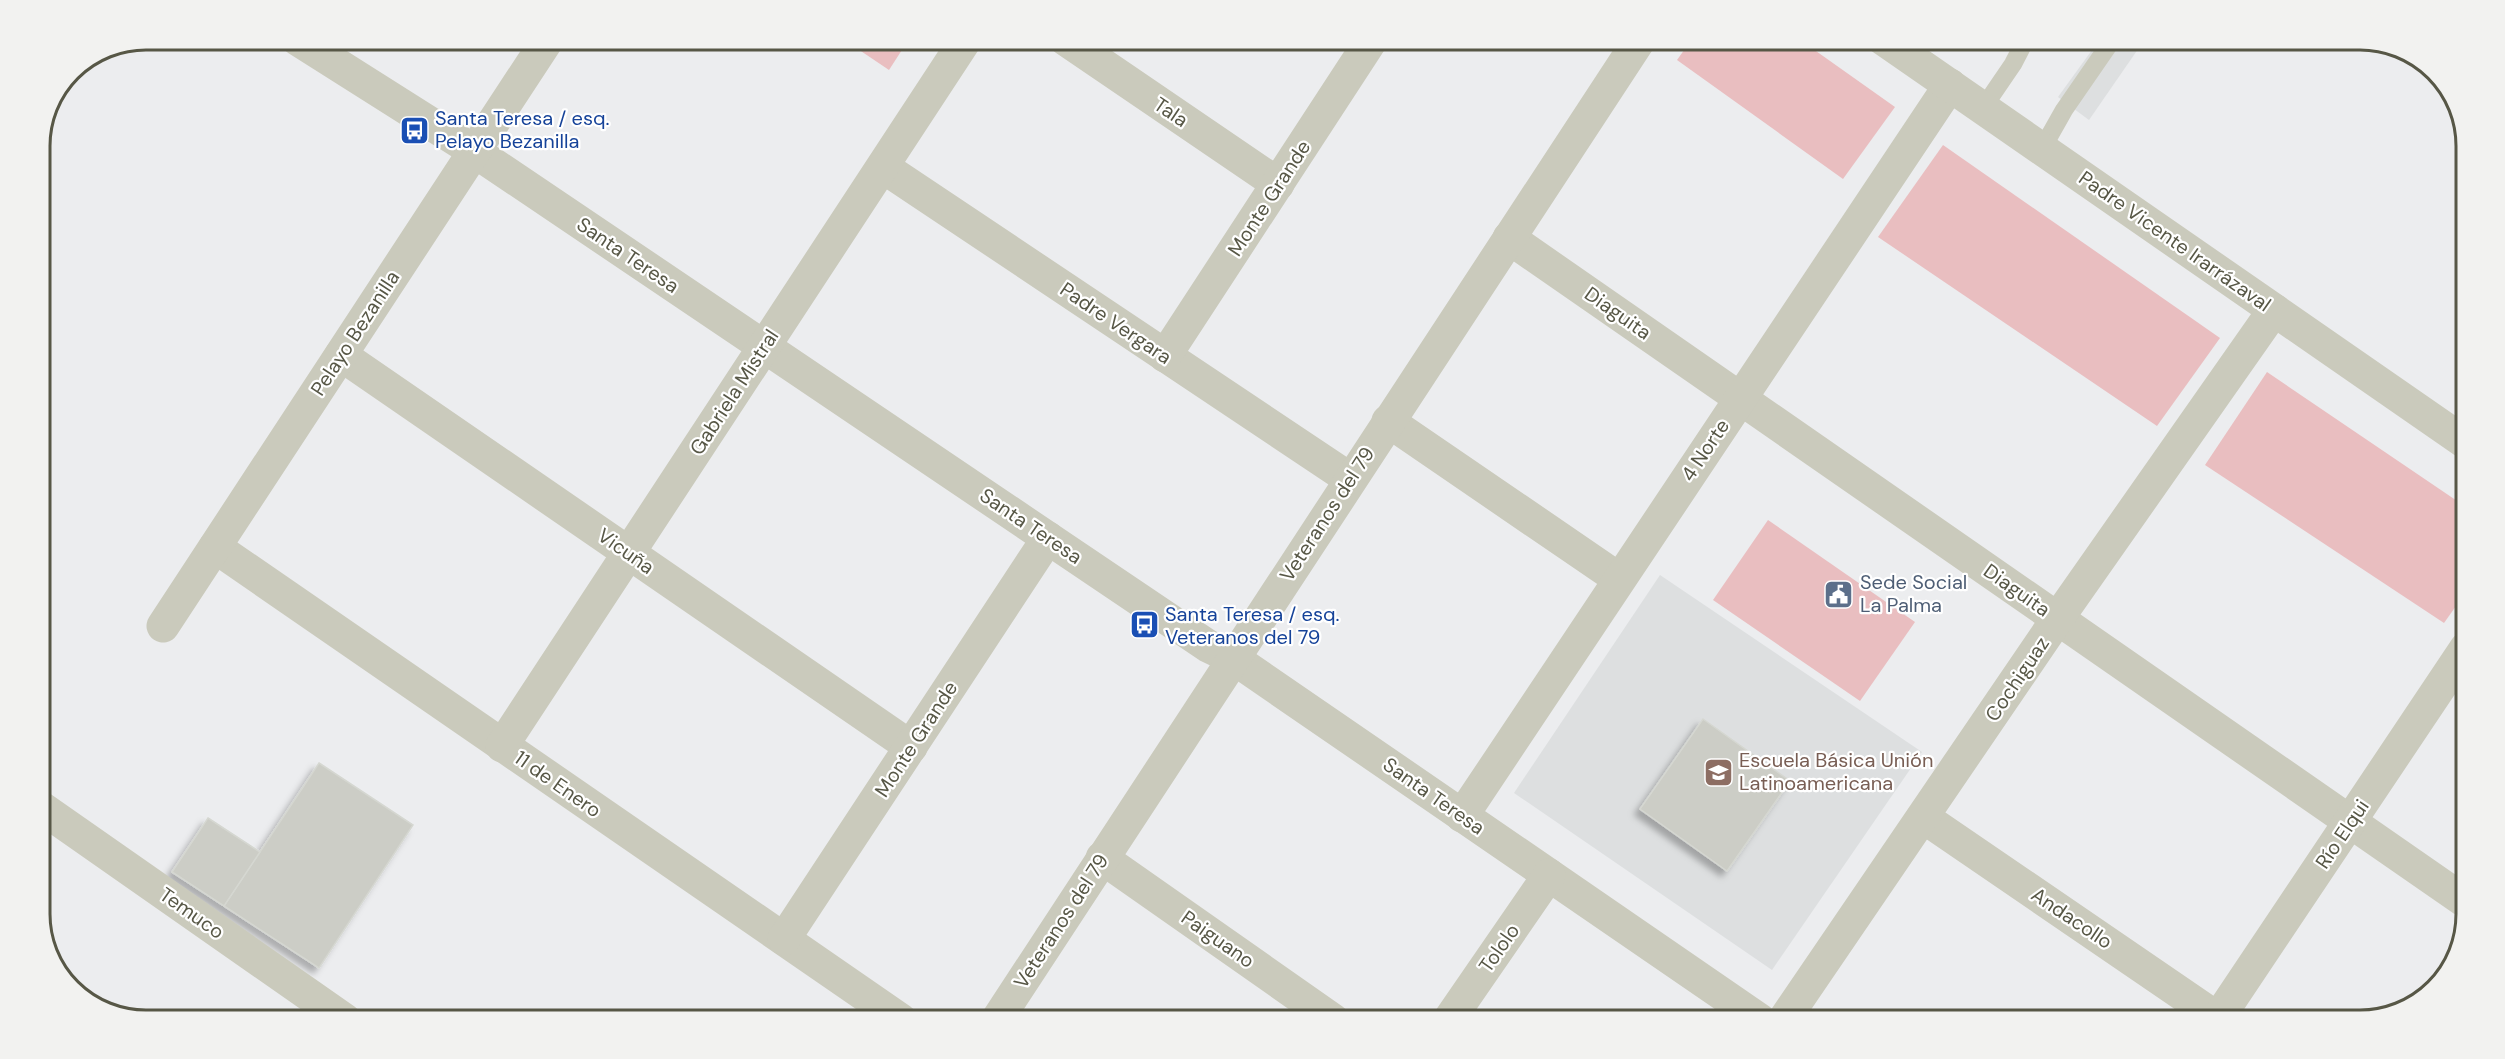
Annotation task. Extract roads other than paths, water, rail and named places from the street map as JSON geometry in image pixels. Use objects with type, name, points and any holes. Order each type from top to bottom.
[{"type":"street","name":"Santa Teresa","points":[[314,50],[474,151],[1208,646],[1233,658],[1745,1010]]},
{"type":"street","name":"Pelayo Bezanilla","points":[[163,626],[541,50]]},
{"type":"street","name":"Gabriela Mistral","points":[[502,746],[959,50]]},
{"type":"street","name":"Tala","points":[[1081,50],[1278,184]]},
{"type":"street","name":"Monte Grande","points":[[1165,356],[1365,50]]},
{"type":"street","name":"Veteranos del 79","points":[[1003,1010],[1633,50]]},
{"type":"street","name":"Padre Vicente Irarrázaval","points":[[1899,50],[2455,436]]},
{"type":"street","name":"4 Norte","points":[[1462,816],[1950,85]]},
{"type":"street","name":"Padre Vergara","points":[[882,167],[1350,479]]},
{"type":"street","name":"Diaguita","points":[[1509,238],[2456,895]]},
{"type":"street","name":"Cochiguaz","points":[[1791,1010],[2058,618],[2274,310]]},
{"type":"street","name":"Vicuña","points":[[341,355],[911,747]]},
{"type":"street","points":[[1388,421],[1619,579]]},
{"type":"street","name":"Monte Grande","points":[[784,939],[1048,538]]},
{"type":"street","name":"11 de Enero","points":[[215,548],[887,1010]]},
{"type":"street","name":"Río Elqui","points":[[2225,1010],[2456,663]]},
{"type":"street","name":"Temuco","points":[[50,815],[331,1010]]},
{"type":"street","name":"Andacollo","points":[[1923,817],[2203,1010]]},
{"type":"street","name":"Paiguano","points":[[1102,858],[1319,1010]]},
{"type":"street","name":"Tololo","points":[[1456,1010],[1549,875]]},
{"type":"lane","points":[[1983,108],[2020,50]]},
{"type":"lane","points":[[2042,149],[2064,110],[2105,50]]},
{"type":"place","name":"Santa Teresa / esq. Pelayo Bezanilla","points":[[414,130]]},
{"type":"place","name":"Sede Social La Palma","points":[[1839,594]]},
{"type":"place","name":"Santa Teresa / esq. Veteranos del 79","points":[[1144,625]]},
{"type":"place","name":"Escuela Básica Unión Latinoamericana","points":[[1718,772]]}]
